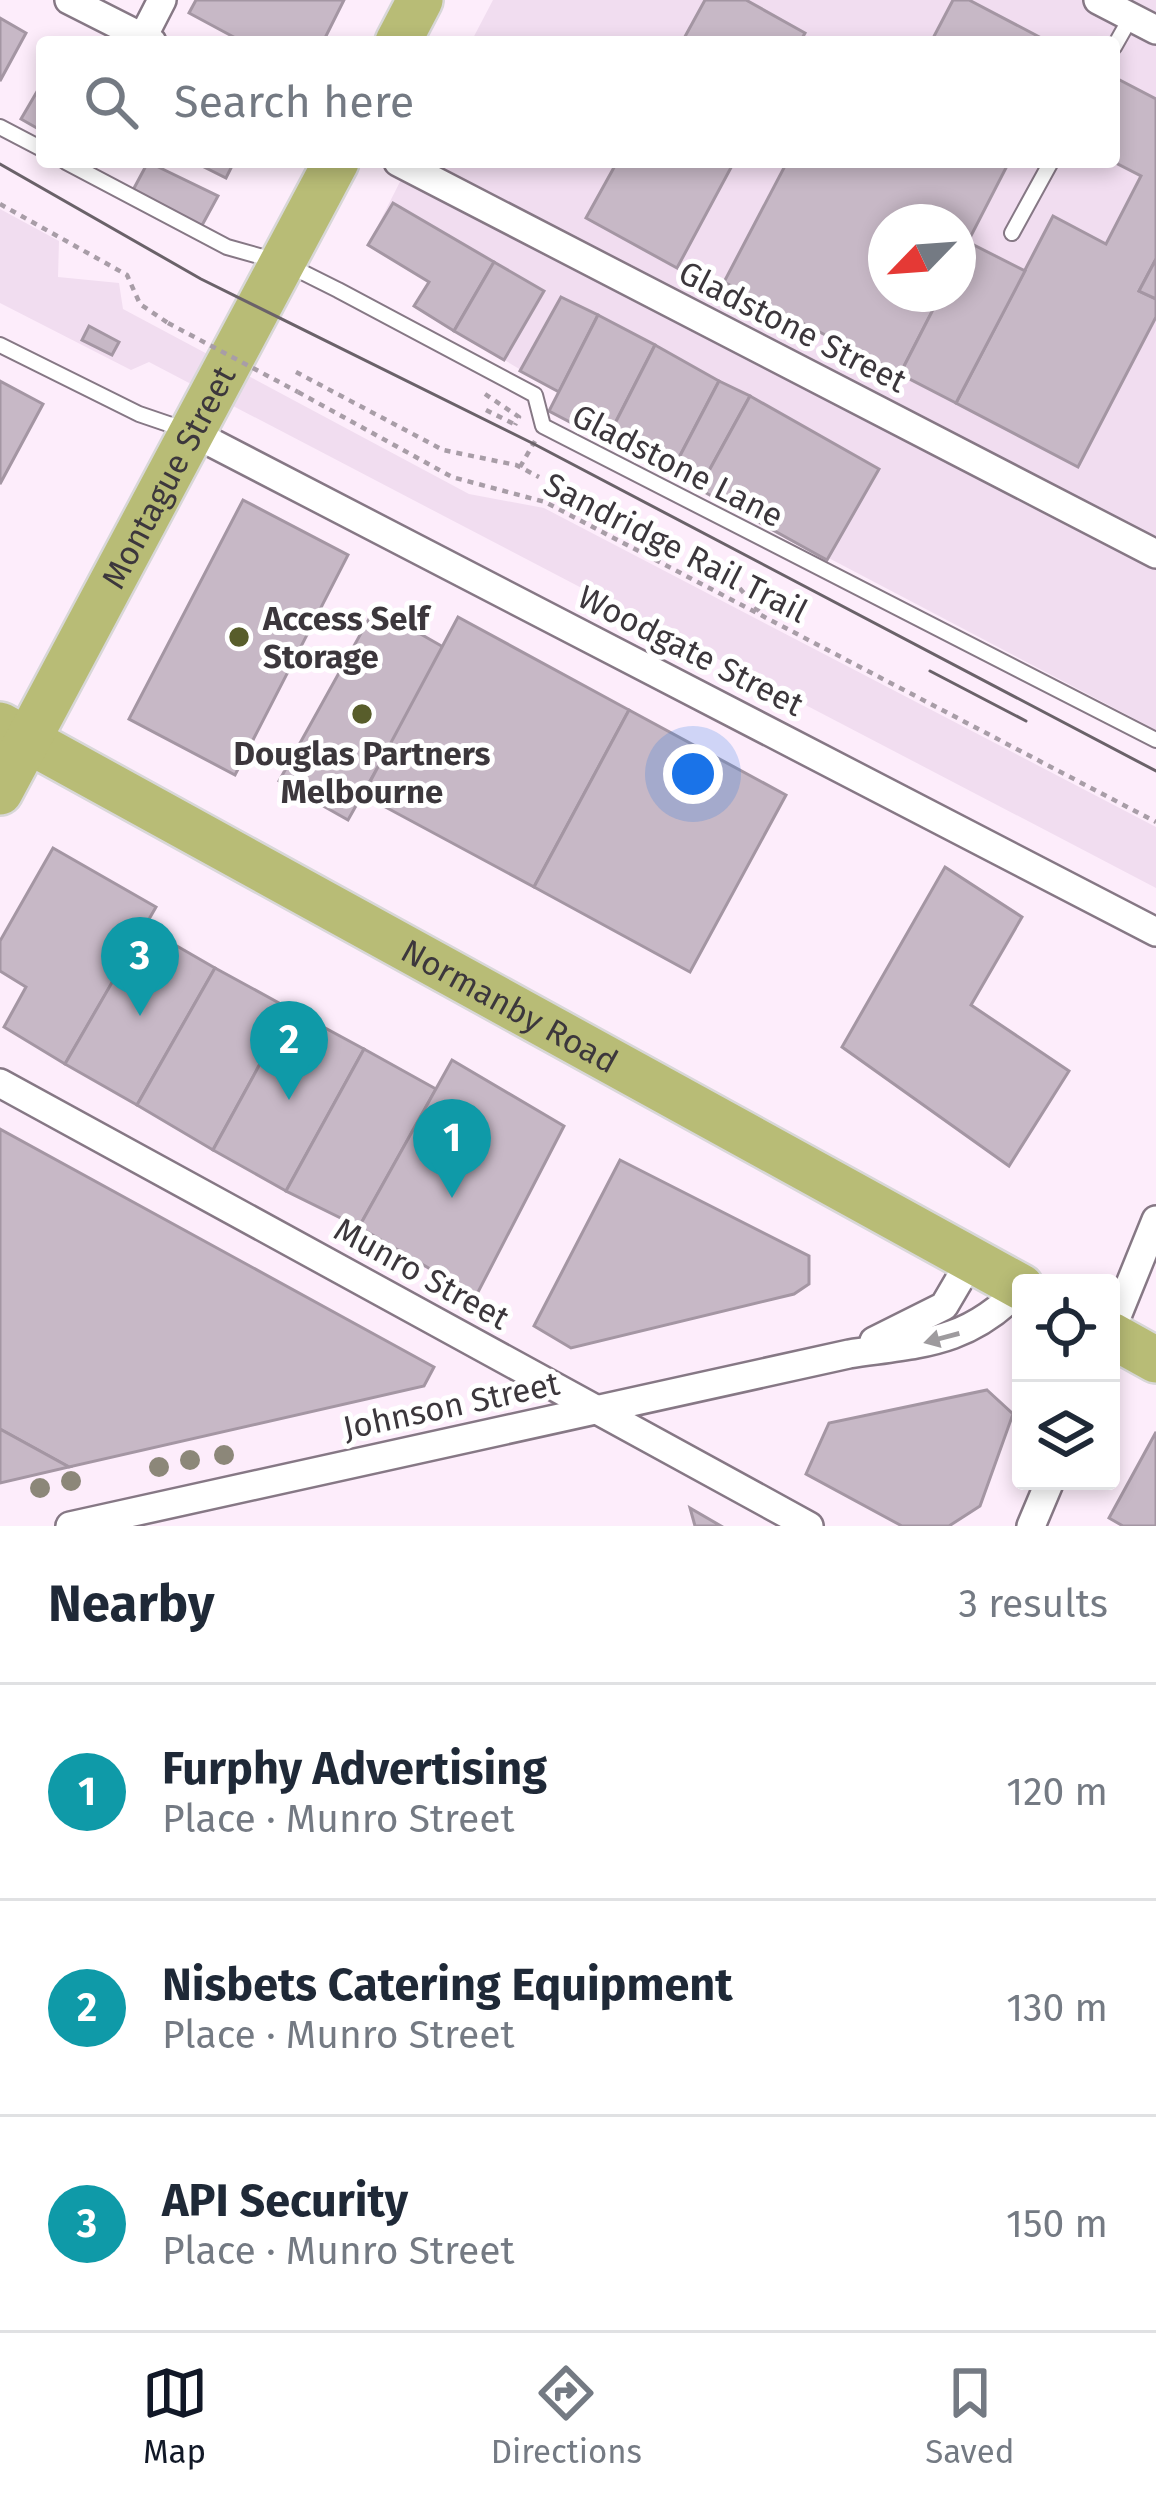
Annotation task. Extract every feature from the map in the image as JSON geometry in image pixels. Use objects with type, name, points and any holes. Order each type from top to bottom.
[{"type":"main road","points":[[401,36],[420,0]]},
{"type":"main road","name":"Montague Street","points":[[0,792],[14,732],[193,433],[333,168]]},
{"type":"main road","name":"Normanby Road","points":[[14,732],[1012,1282]]},
{"type":"main road","points":[[1120,1338],[1156,1360]]},
{"type":"street","points":[[69,0],[139,36]]},
{"type":"street","points":[[148,36],[162,0]]},
{"type":"street","points":[[1098,0],[1143,24]]},
{"type":"street","name":"Gladstone Street","points":[[410,168],[1156,554]]},
{"type":"street","name":"Woodgate Street","points":[[193,433],[1156,932]]},
{"type":"street","name":"Munro Street","points":[[0,1082],[809,1526]]},
{"type":"street","points":[[1120,1310],[1156,1220]]},
{"type":"street","name":"Johnson Street","points":[[848,1354],[944,1306],[971,1260]]},
{"type":"street","name":"Johnson Street","points":[[70,1526],[848,1354],[952,1337],[989,1320],[1012,1296]]},
{"type":"street","points":[[1031,1526],[1046,1490]]},
{"type":"lane","points":[[0,127],[36,146]]},
{"type":"lane","name":"Gladstone Lane","points":[[77,168],[226,247],[284,263],[535,395],[543,426],[1156,740]]},
{"type":"lane","points":[[1012,233],[1048,168]]},
{"type":"lane","points":[[0,345],[139,414],[193,433]]},
{"type":"path","name":"Sandridge Rail Trail","points":[[0,204],[127,275],[140,304],[168,323],[452,477],[545,502],[1156,822]]},
{"type":"path","points":[[296,372],[443,451],[516,465],[538,477]]},
{"type":"path","points":[[486,410],[515,425]]},
{"type":"path","points":[[732,579],[766,619]]},
{"type":"shaded area","points":[[493,0],[1156,0],[1156,730],[549,411],[558,392],[414,306],[428,282],[368,245],[407,168],[1120,168],[1120,36],[474,36]]},
{"type":"shaded area","points":[[0,209],[59,241],[58,277],[119,283],[123,309],[469,494],[544,508],[1156,827],[1156,888],[149,362],[131,370],[0,303]]},
{"type":"building","points":[[196,0],[344,0],[326,36],[232,36],[189,13]]},
{"type":"building","points":[[705,0],[746,0],[805,33],[803,36],[685,36]]},
{"type":"building","points":[[953,0],[969,0],[1038,36],[934,36]]},
{"type":"building","points":[[0,18],[26,33],[0,81]]},
{"type":"building","points":[[1120,80],[1156,99],[1156,259],[1139,291],[1156,299],[1156,317],[1078,467],[956,403],[1053,216],[1106,244],[1141,176],[1120,165]]},
{"type":"building","points":[[36,93],[36,128],[21,119]]},
{"type":"building","points":[[145,168],[160,168],[218,196],[200,229],[132,192]]},
{"type":"building","points":[[206,168],[231,168],[226,178]]},
{"type":"building","points":[[614,168],[731,168],[677,268],[586,218]]},
{"type":"building","points":[[784,168],[1006,168],[976,226],[976,204],[868,204],[868,312],[932,312],[900,374],[724,282]]},
{"type":"building","points":[[393,203],[494,262],[454,331],[414,306],[429,282],[368,245]]},
{"type":"building","points":[[976,246],[1025,271],[956,403],[900,374],[932,312],[976,312]]},
{"type":"building","points":[[1156,259],[1156,299],[1139,291]]},
{"type":"building","points":[[494,262],[544,291],[504,360],[454,331]]},
{"type":"building","points":[[561,297],[598,315],[559,392],[520,371]]},
{"type":"building","points":[[598,315],[655,345],[606,441],[549,411]]},
{"type":"building","points":[[89,326],[119,342],[112,355],[82,340]]},
{"type":"building","points":[[655,345],[719,381],[671,473],[606,441]]},
{"type":"building","points":[[0,381],[43,404],[0,484]]},
{"type":"building","points":[[719,381],[750,396],[699,489],[671,473]]},
{"type":"building","points":[[750,396],[879,469],[827,560],[699,489]]},
{"type":"building","name":"Access Self Storage","points":[[243,500],[348,555],[235,775],[129,719]]},
{"type":"building","name":"Douglas Partners Melbourne","points":[[375,608],[445,648],[348,820],[279,781]]},
{"type":"building","points":[[458,617],[629,710],[534,887],[363,795]]},
{"type":"building","points":[[629,710],[786,795],[690,972],[534,887]]},
{"type":"building","points":[[53,848],[156,907],[65,1064],[4,1027],[26,987],[0,971],[0,941]]},
{"type":"building","points":[[945,867],[1022,917],[971,1005],[1069,1071],[1009,1166],[842,1047]]},
{"type":"building","points":[[144,927],[215,968],[137,1105],[65,1064]]},
{"type":"building","points":[[215,968],[290,1009],[213,1150],[137,1105]]},
{"type":"building","points":[[290,1009],[364,1049],[286,1191],[213,1150]]},
{"type":"building","points":[[364,1049],[436,1089],[359,1227],[286,1191]]},
{"type":"building","points":[[452,1060],[564,1126],[476,1296],[359,1227]]},
{"type":"building","points":[[0,1129],[434,1367],[424,1386],[69,1467],[0,1429]]},
{"type":"building","points":[[620,1160],[809,1256],[809,1284],[794,1294],[571,1348],[534,1326]]},
{"type":"building","points":[[987,1390],[1012,1413],[980,1506],[949,1526],[902,1526],[806,1474],[829,1423]]},
{"type":"building","points":[[0,1429],[69,1467],[0,1483]]},
{"type":"building","points":[[1156,1432],[1156,1526],[1123,1526],[1109,1518]]},
{"type":"building","points":[[690,1508],[721,1526],[695,1526]]},
{"type":"tram line","points":[[0,164],[201,279],[534,444],[1156,771]]},
{"type":"tram line","points":[[930,671],[1026,721]]},
{"type":"place","name":"Access Self Storage","points":[[239,637]]},
{"type":"place","name":"Douglas Partners Melbourne","points":[[362,714]]},
{"type":"place","name":"API Security","points":[[140,1016]]},
{"type":"place","name":"Nisbets Catering Equipment","points":[[289,1100]]},
{"type":"place","name":"Furphy Advertising","points":[[452,1198]]}]
